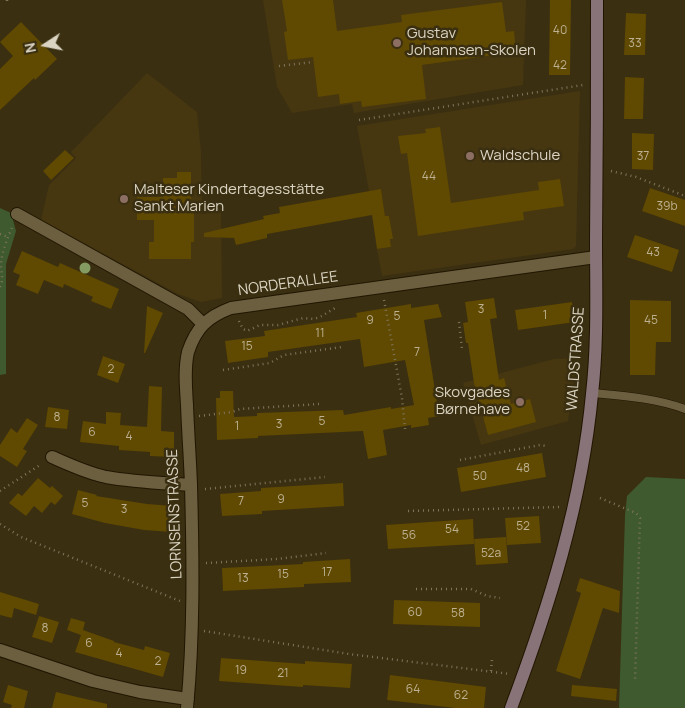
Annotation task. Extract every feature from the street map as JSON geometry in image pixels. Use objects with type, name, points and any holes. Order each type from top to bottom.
[{"type":"main road","name":"WALDSTRASSE","points":[[511,708],[559,564],[574,509],[592,393],[596,316],[597,0]]},
{"type":"street","points":[[17,214],[188,309],[203,324]]},
{"type":"street","name":"NORDERALLEE","points":[[203,324],[214,314],[235,308],[596,257]]},
{"type":"street","name":"LORNSENSTRASSE","points":[[187,703],[193,606],[191,485],[186,376],[188,354],[194,337],[203,324]]},
{"type":"street","points":[[52,457],[75,468],[106,477],[191,485]]},
{"type":"street","points":[[0,650],[93,681],[187,703]]},
{"type":"lane","points":[[592,393],[657,401],[685,409]]},
{"type":"path","points":[[279,66],[313,62]]},
{"type":"path","points":[[359,120],[597,83]]},
{"type":"path","points":[[619,172],[685,196]]},
{"type":"path","points":[[0,287],[3,277],[1,263],[17,214]]},
{"type":"path","points":[[0,234],[8,237]]},
{"type":"path","points":[[382,286],[402,398],[405,429]]},
{"type":"path","points":[[235,308],[240,324],[247,331],[260,326],[278,325],[303,318],[314,319],[339,306]]},
{"type":"path","points":[[459,322],[462,349]]},
{"type":"path","points":[[223,370],[270,363],[284,355],[342,347]]},
{"type":"path","points":[[202,416],[232,412],[240,409],[319,404]]},
{"type":"path","points":[[460,460],[540,445],[546,446]]},
{"type":"path","points":[[0,491],[52,457]]},
{"type":"path","points":[[209,489],[324,477]]},
{"type":"path","points":[[600,498],[636,513],[640,518],[635,680]]},
{"type":"path","points":[[408,511],[556,507],[574,509]]},
{"type":"path","points":[[0,524],[21,537],[193,606]]},
{"type":"path","points":[[207,563],[277,559],[326,553]]},
{"type":"path","points":[[416,589],[471,589],[487,596],[500,598]]},
{"type":"path","points":[[193,629],[349,654],[523,676]]},
{"type":"path","points":[[491,672],[492,659]]},
{"type":"shaded area","name":"Gustav Johannsen-Skolen","points":[[263,0],[526,0],[523,85],[354,113],[352,104],[292,113],[277,87]]},
{"type":"shaded area","name":"Malteser Kindertagesstätte Sankt Marien","points":[[147,73],[197,112],[201,152],[202,214],[221,212],[222,298],[201,302],[178,294],[41,220],[49,185],[76,158],[71,152]]},
{"type":"shaded area","name":"Waldschule","points":[[580,91],[576,246],[573,249],[382,276],[377,249],[391,247],[390,239],[392,239],[389,216],[385,216],[381,190],[369,191],[357,126]]},
{"type":"shaded area","name":"Skovgades Børnehave","points":[[577,358],[568,421],[481,445],[463,383],[554,359]]},
{"type":"green space","points":[[0,208],[11,213],[16,231],[6,264],[6,374],[0,375]]},
{"type":"green space","points":[[646,477],[685,479],[685,708],[619,708],[627,496]]},
{"type":"building","points":[[282,0],[333,0],[337,31],[402,22],[401,15],[502,2],[506,32],[514,31],[516,52],[422,65],[426,99],[362,107],[361,101],[340,104],[339,94],[318,97],[313,57],[288,60],[284,32],[287,31]]},
{"type":"building","points":[[550,0],[571,0],[570,75],[549,75]]},
{"type":"building","points":[[626,13],[646,14],[645,55],[624,55]]},
{"type":"building","points":[[21,22],[57,59],[0,110],[0,69],[13,56],[0,42]]},
{"type":"building","points":[[625,77],[644,78],[643,119],[624,119]]},
{"type":"building","points":[[440,127],[451,203],[539,190],[538,182],[560,179],[564,206],[523,212],[524,220],[418,236],[407,153],[401,154],[398,136],[426,133],[425,129]]},
{"type":"building","points":[[632,133],[654,134],[653,170],[632,169]]},
{"type":"building","points":[[65,150],[74,158],[51,180],[43,171]]},
{"type":"building","points":[[177,172],[191,172],[191,204],[194,203],[194,242],[191,242],[191,259],[149,259],[149,242],[154,242],[154,220],[137,220],[137,197],[163,197],[163,178],[177,178]]},
{"type":"building","points":[[650,188],[685,200],[685,226],[642,211]]},
{"type":"building","points":[[381,189],[385,216],[389,216],[393,239],[390,239],[391,247],[377,249],[372,215],[267,234],[267,238],[236,245],[234,238],[204,237],[204,233],[264,219],[263,216],[280,213],[279,207]]},
{"type":"building","points":[[635,235],[679,250],[672,272],[627,257]]},
{"type":"building","points":[[22,251],[58,267],[60,263],[119,289],[111,309],[91,301],[93,297],[64,284],[63,288],[44,280],[38,294],[16,285],[20,275],[13,272]]},
{"type":"building","points":[[494,298],[497,318],[490,319],[499,380],[504,378],[511,404],[530,399],[536,422],[488,435],[474,383],[463,323],[468,322],[465,302]]},
{"type":"building","points":[[630,300],[671,301],[671,342],[656,342],[655,375],[630,375]]},
{"type":"building","points":[[572,302],[575,322],[518,330],[515,310]]},
{"type":"building","points":[[411,304],[411,308],[438,304],[442,317],[424,320],[439,416],[428,418],[429,425],[411,428],[411,425],[383,430],[387,455],[368,459],[363,431],[217,440],[216,398],[220,398],[220,391],[233,391],[234,417],[257,416],[257,413],[343,410],[344,415],[414,405],[405,360],[364,367],[360,339],[268,352],[268,357],[228,363],[225,341],[265,336],[264,331],[357,317],[356,313]]},
{"type":"building","points":[[147,306],[163,313],[144,353]]},
{"type":"building","points":[[103,356],[125,364],[118,383],[97,375]]},
{"type":"building","points":[[149,386],[162,387],[161,431],[174,432],[172,457],[150,456],[150,452],[119,450],[119,446],[80,442],[83,421],[106,424],[106,412],[121,413],[120,425],[147,427]]},
{"type":"building","points":[[48,407],[69,410],[67,429],[45,427]]},
{"type":"building","points":[[27,418],[38,425],[23,449],[27,451],[17,467],[0,456],[0,445],[11,428],[17,433]]},
{"type":"building","points":[[542,453],[546,477],[461,492],[457,468]]},
{"type":"building","points":[[38,478],[50,488],[52,486],[63,496],[55,505],[51,502],[42,513],[34,506],[26,516],[9,503],[18,493],[22,496]]},
{"type":"building","points":[[343,483],[344,506],[262,511],[262,514],[222,516],[220,494],[261,491],[261,488]]},
{"type":"building","points":[[78,490],[96,496],[173,506],[171,532],[144,530],[105,523],[72,514]]},
{"type":"building","points":[[539,516],[541,543],[507,545],[505,518]]},
{"type":"building","points":[[473,519],[474,544],[388,549],[386,525]]},
{"type":"building","points":[[506,537],[508,563],[476,565],[474,539]]},
{"type":"building","points":[[350,559],[351,582],[304,584],[304,587],[223,591],[222,568],[303,564],[303,562]]},
{"type":"building","points":[[580,578],[620,591],[619,613],[603,608],[580,679],[556,671],[581,593],[576,591]]},
{"type":"building","points":[[0,592],[39,604],[36,615],[14,608],[12,618],[0,615]]},
{"type":"building","points":[[394,600],[480,603],[480,627],[393,624]]},
{"type":"building","points":[[39,616],[59,622],[52,643],[32,637]]},
{"type":"building","points":[[71,618],[85,622],[83,630],[114,642],[144,650],[145,646],[170,653],[163,677],[75,652],[81,635],[67,630]]},
{"type":"building","points":[[221,658],[305,664],[305,661],[352,664],[350,688],[303,685],[303,687],[219,681]]},
{"type":"building","points":[[390,675],[486,687],[484,708],[455,708],[387,700]]},
{"type":"building","points":[[8,685],[28,691],[24,708],[11,708],[12,705],[3,702]]},
{"type":"building","points":[[572,685],[617,689],[616,701],[571,696]]},
{"type":"building","points":[[56,692],[107,704],[107,708],[52,708]]},
{"type":"place","name":"Gustav Johannsen-Skolen","points":[[397,43]]},
{"type":"place","name":"Waldschule","points":[[470,156]]},
{"type":"place","name":"Malteser Kindertagesstätte Sankt Marien","points":[[124,199]]},
{"type":"place","name":"Skovgades Børnehave","points":[[520,402]]}]
